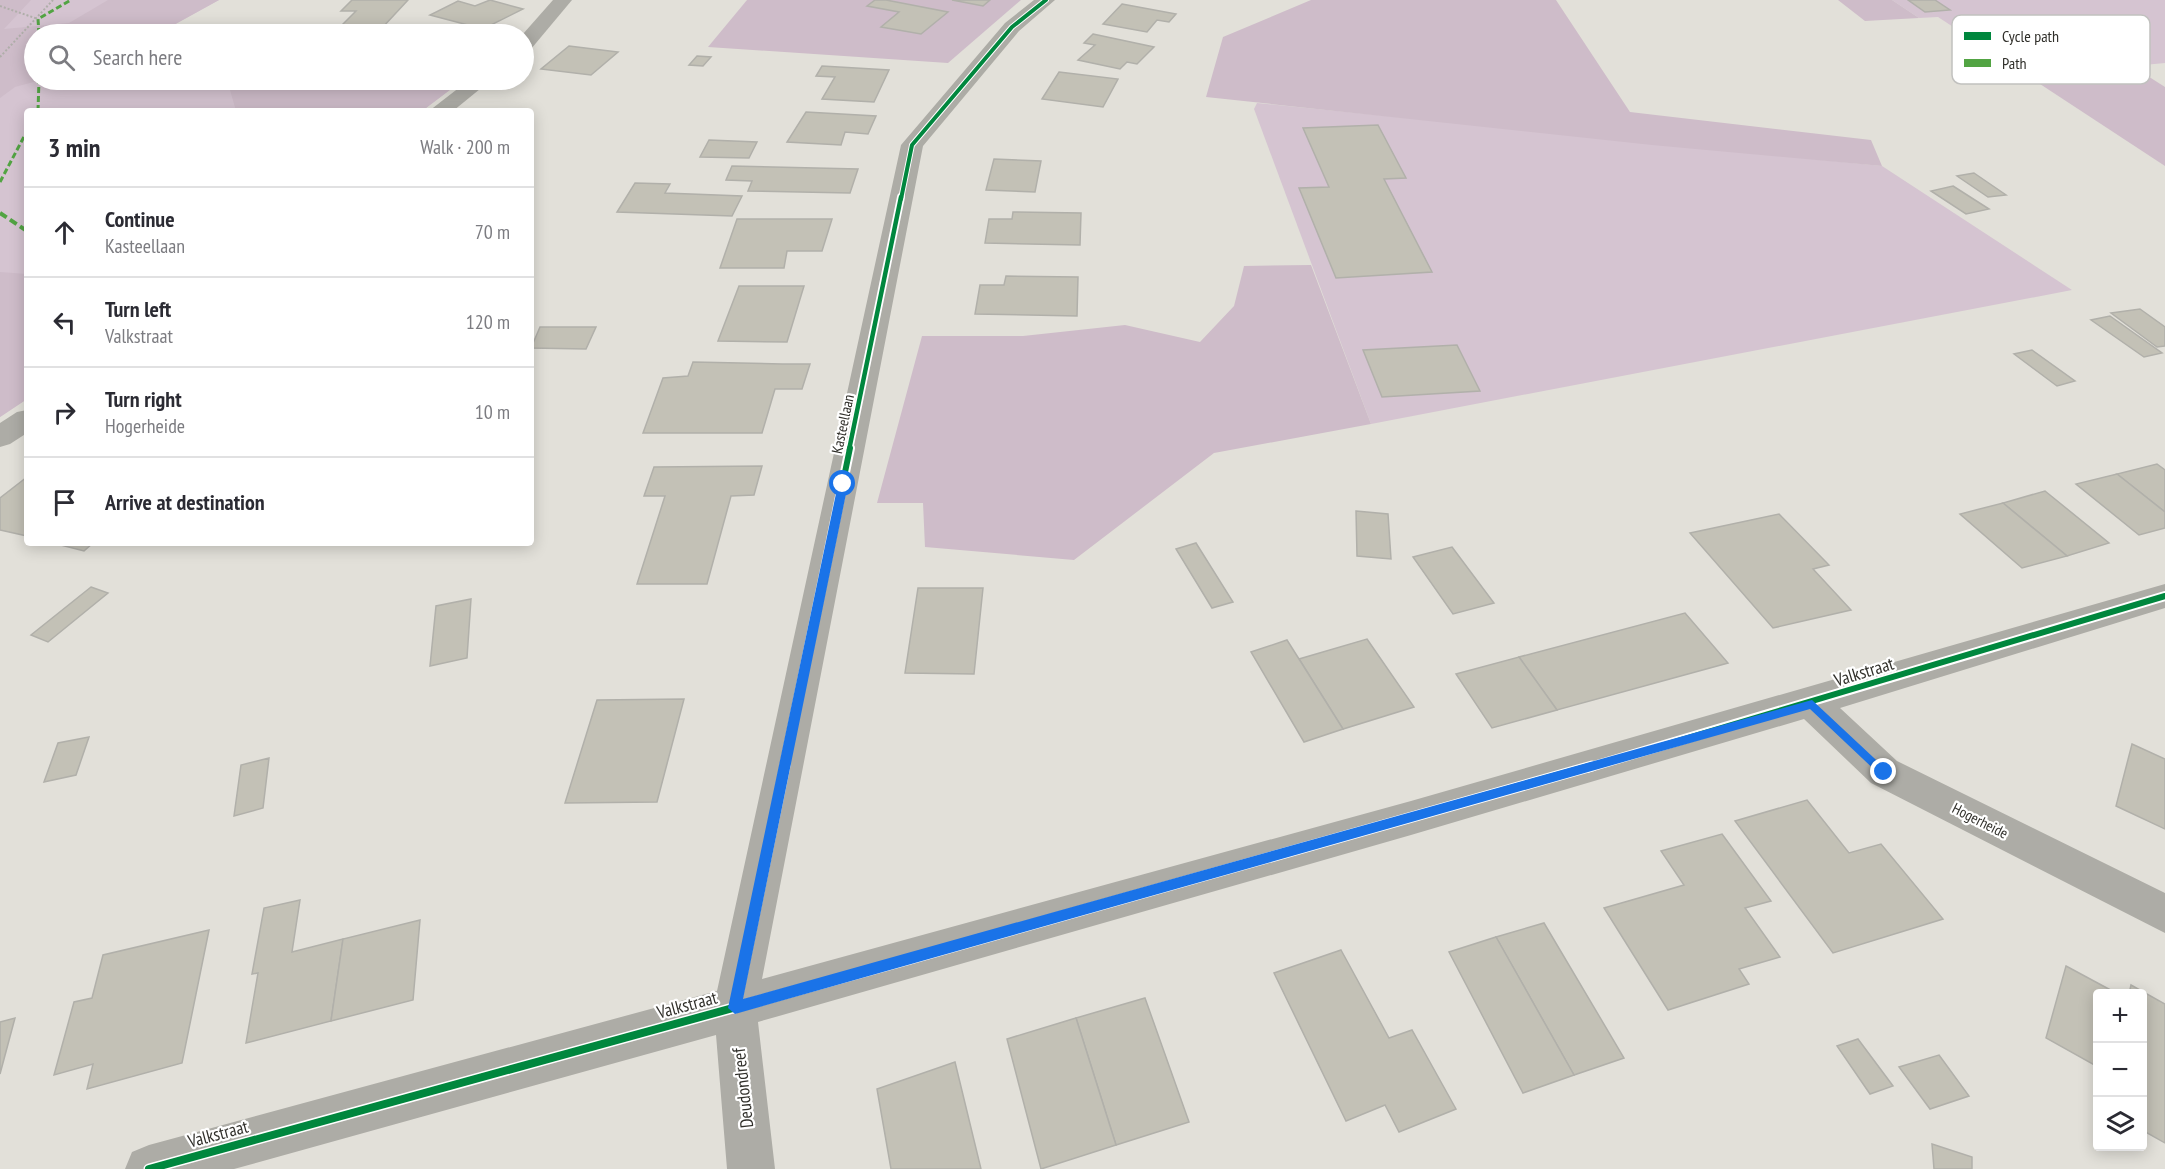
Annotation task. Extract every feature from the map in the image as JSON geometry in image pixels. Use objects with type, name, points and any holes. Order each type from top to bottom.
[{"type":"street","points":[[534,33],[563,0]]},
{"type":"street","name":"Kasteellaan","points":[[735,1008],[912,145],[1012,27],[1046,0]]},
{"type":"street","points":[[444,108],[468,90]]},
{"type":"street","points":[[0,437],[24,421]]},
{"type":"street","name":"Valkstraat","points":[[149,1169],[735,1008],[1812,704],[2165,596]]},
{"type":"street","name":"Hogerheide","points":[[1812,704],[1884,772],[2165,914]]},
{"type":"street","name":"Deudondreef","points":[[735,1008],[751,1169]]},
{"type":"path","points":[[33,24],[53,0]]},
{"type":"path","points":[[0,6],[38,19]]},
{"type":"path","points":[[0,57],[24,33]]},
{"type":"shaded area","points":[[0,0],[219,0],[175,24],[24,24],[24,90],[450,90],[426,108],[24,108],[24,401],[0,417]]},
{"type":"shaded area","points":[[0,0],[31,0],[4,29],[24,27],[24,85],[15,87],[0,98]]},
{"type":"shaded area","points":[[108,0],[219,0],[175,24],[58,24],[69,23]]},
{"type":"shaded area","points":[[747,0],[1021,0],[948,63],[708,47]]},
{"type":"shaded area","points":[[1311,0],[1556,0],[1630,112],[1871,140],[1882,166],[1652,145],[1206,97],[1223,37]]},
{"type":"shaded area","points":[[1838,0],[1892,0],[1919,18],[1865,21]]},
{"type":"shaded area","points":[[1892,0],[2165,0],[2165,63],[2150,64],[2150,15],[1952,15],[1952,26],[1938,17],[1919,18]]},
{"type":"shaded area","points":[[2150,77],[2165,87],[2165,166],[2040,84],[2150,84]]},
{"type":"shaded area","points":[[230,90],[450,90],[426,108],[235,108]]},
{"type":"shaded area","points":[[1257,103],[1882,166],[2072,290],[1371,424],[1254,109]]},
{"type":"shaded area","points":[[1311,265],[1371,424],[1214,453],[1074,560],[925,547],[923,503],[877,503],[922,336],[1023,336],[1125,325],[1200,342],[1234,306],[1244,266]]},
{"type":"shaded area","points":[[0,272],[24,274],[24,401],[0,417]]},
{"type":"building","points":[[352,0],[408,0],[386,24],[343,24],[356,11],[341,11]]},
{"type":"building","points":[[490,0],[523,9],[493,24],[464,24],[430,15],[458,1],[475,6]]},
{"type":"building","points":[[875,0],[948,12],[921,34],[881,27],[899,12],[867,6]]},
{"type":"building","points":[[952,0],[990,0],[983,6]]},
{"type":"building","points":[[1908,0],[1935,0],[1950,10],[1925,12]]},
{"type":"building","points":[[1122,4],[1176,14],[1169,22],[1157,20],[1147,32],[1103,24]]},
{"type":"building","points":[[1093,34],[1154,47],[1137,64],[1127,62],[1120,69],[1078,60],[1095,45],[1084,43]]},
{"type":"building","points":[[569,46],[618,52],[591,75],[541,69]]},
{"type":"building","points":[[697,56],[711,57],[703,66],[689,65]]},
{"type":"building","points":[[822,66],[889,70],[874,102],[822,99],[835,77],[816,76]]},
{"type":"building","points":[[1059,72],[1118,79],[1103,107],[1042,99]]},
{"type":"building","points":[[806,112],[876,116],[868,134],[845,132],[841,145],[787,142]]},
{"type":"building","points":[[1378,125],[1406,178],[1384,179],[1432,272],[1336,278],[1299,188],[1329,187],[1303,128]]},
{"type":"building","points":[[709,140],[757,142],[749,158],[700,157]]},
{"type":"building","points":[[994,159],[1041,161],[1035,192],[986,190]]},
{"type":"building","points":[[732,166],[858,169],[850,193],[748,191],[752,181],[726,180]]},
{"type":"building","points":[[1974,173],[2006,195],[1988,197],[1957,176]]},
{"type":"building","points":[[635,183],[670,184],[665,193],[742,196],[732,216],[617,212]]},
{"type":"building","points":[[1953,186],[1989,209],[1966,214],[1931,191]]},
{"type":"building","points":[[1013,212],[1081,213],[1080,245],[985,243],[989,219],[1012,219]]},
{"type":"building","points":[[737,219],[832,219],[822,251],[787,251],[784,268],[720,268]]},
{"type":"building","points":[[1006,276],[1078,277],[1077,316],[975,314],[980,285],[1004,285]]},
{"type":"building","points":[[739,286],[804,286],[787,342],[718,341]]},
{"type":"building","points":[[2140,309],[2165,327],[2165,346],[2157,347],[2111,313]]},
{"type":"building","points":[[2110,316],[2162,353],[2144,357],[2091,320]]},
{"type":"building","points":[[540,327],[596,327],[586,349],[534,348],[534,341]]},
{"type":"building","points":[[1457,345],[1480,391],[1382,397],[1363,350]]},
{"type":"building","points":[[2032,350],[2075,381],[2057,386],[2014,354]]},
{"type":"building","points":[[693,362],[810,364],[802,389],[775,389],[762,433],[643,433],[663,378],[688,376]]},
{"type":"building","points":[[2157,464],[2165,470],[2165,512],[2117,474]]},
{"type":"building","points":[[762,466],[754,495],[731,496],[707,584],[637,584],[665,496],[644,496],[654,467]]},
{"type":"building","points":[[2117,474],[2165,512],[2165,528],[2139,535],[2076,484]]},
{"type":"building","points":[[24,479],[24,535],[0,530],[0,498]]},
{"type":"building","points":[[2045,491],[2109,543],[2067,556],[2003,503]]},
{"type":"building","points":[[2003,503],[2067,556],[2022,568],[1960,514]]},
{"type":"building","points":[[1356,511],[1388,514],[1391,559],[1357,556]]},
{"type":"building","points":[[1779,514],[1829,565],[1813,569],[1851,610],[1773,628],[1690,533]]},
{"type":"building","points":[[1196,543],[1233,602],[1212,608],[1176,549]]},
{"type":"building","points":[[65,546],[90,546],[84,551]]},
{"type":"building","points":[[1452,547],[1494,603],[1453,614],[1413,557]]},
{"type":"building","points":[[91,587],[108,593],[48,642],[31,635]]},
{"type":"building","points":[[918,588],[983,588],[974,674],[905,673]]},
{"type":"building","points":[[471,599],[467,658],[430,666],[436,606]]},
{"type":"building","points":[[1685,613],[1728,663],[1557,710],[1519,657]]},
{"type":"building","points":[[1367,639],[1414,707],[1343,729],[1299,659]]},
{"type":"building","points":[[1287,640],[1343,729],[1304,742],[1251,652]]},
{"type":"building","points":[[1519,657],[1557,710],[1492,728],[1456,674]]},
{"type":"building","points":[[684,699],[657,802],[565,803],[597,700]]},
{"type":"building","points":[[89,737],[76,775],[44,782],[58,743]]},
{"type":"building","points":[[2132,744],[2165,759],[2165,829],[2116,806]]},
{"type":"building","points":[[269,758],[263,808],[234,816],[241,765]]},
{"type":"building","points":[[1807,800],[1849,853],[1881,844],[1943,919],[1833,953],[1735,821]]},
{"type":"building","points":[[1722,834],[1771,901],[1745,908],[1780,957],[1739,969],[1749,984],[1668,1010],[1604,908],[1684,885],[1661,851]]},
{"type":"building","points":[[300,900],[292,952],[343,939],[331,1021],[246,1043],[258,973],[252,974],[264,908]]},
{"type":"building","points":[[420,920],[413,1000],[331,1021],[343,939]]},
{"type":"building","points":[[1544,923],[1624,1058],[1574,1075],[1496,937]]},
{"type":"building","points":[[209,930],[182,1063],[87,1089],[93,1064],[54,1075],[74,1002],[92,998],[103,955]]},
{"type":"building","points":[[1496,937],[1574,1075],[1523,1093],[1449,952]]},
{"type":"building","points":[[1341,950],[1389,1038],[1412,1030],[1456,1109],[1399,1132],[1385,1105],[1346,1121],[1274,973]]},
{"type":"building","points":[[2066,966],[2109,989],[2093,989],[2093,1064],[2046,1038]]},
{"type":"building","points":[[2147,994],[2165,1004],[2165,1143],[2147,1133]]},
{"type":"building","points":[[1145,998],[1189,1122],[1116,1145],[1076,1018]]},
{"type":"building","points":[[15,1018],[0,1074],[0,1022]]},
{"type":"building","points":[[1076,1018],[1116,1145],[1041,1169],[1007,1039]]},
{"type":"building","points":[[1858,1039],[1893,1086],[1870,1094],[1837,1046]]},
{"type":"building","points":[[1939,1055],[1969,1096],[1930,1109],[1899,1067]]},
{"type":"building","points":[[955,1062],[981,1169],[891,1169],[877,1089]]},
{"type":"building","points":[[1932,1144],[1972,1157],[1972,1169],[1934,1169]]},
{"type":"marked path","points":[[38,24],[38,19],[71,0]]},
{"type":"marked path","points":[[38,108],[39,90]]},
{"type":"marked path","points":[[0,182],[24,137]]},
{"type":"marked path","points":[[0,213],[24,229]]},
{"type":"cycle path","points":[[735,1008],[912,145],[1012,27],[1046,0]]},
{"type":"cycle path","points":[[149,1169],[1159,890],[1663,746],[2165,596]]},
{"type":"route","points":[[843,484],[735,1008],[1812,704],[1884,772]]}]
